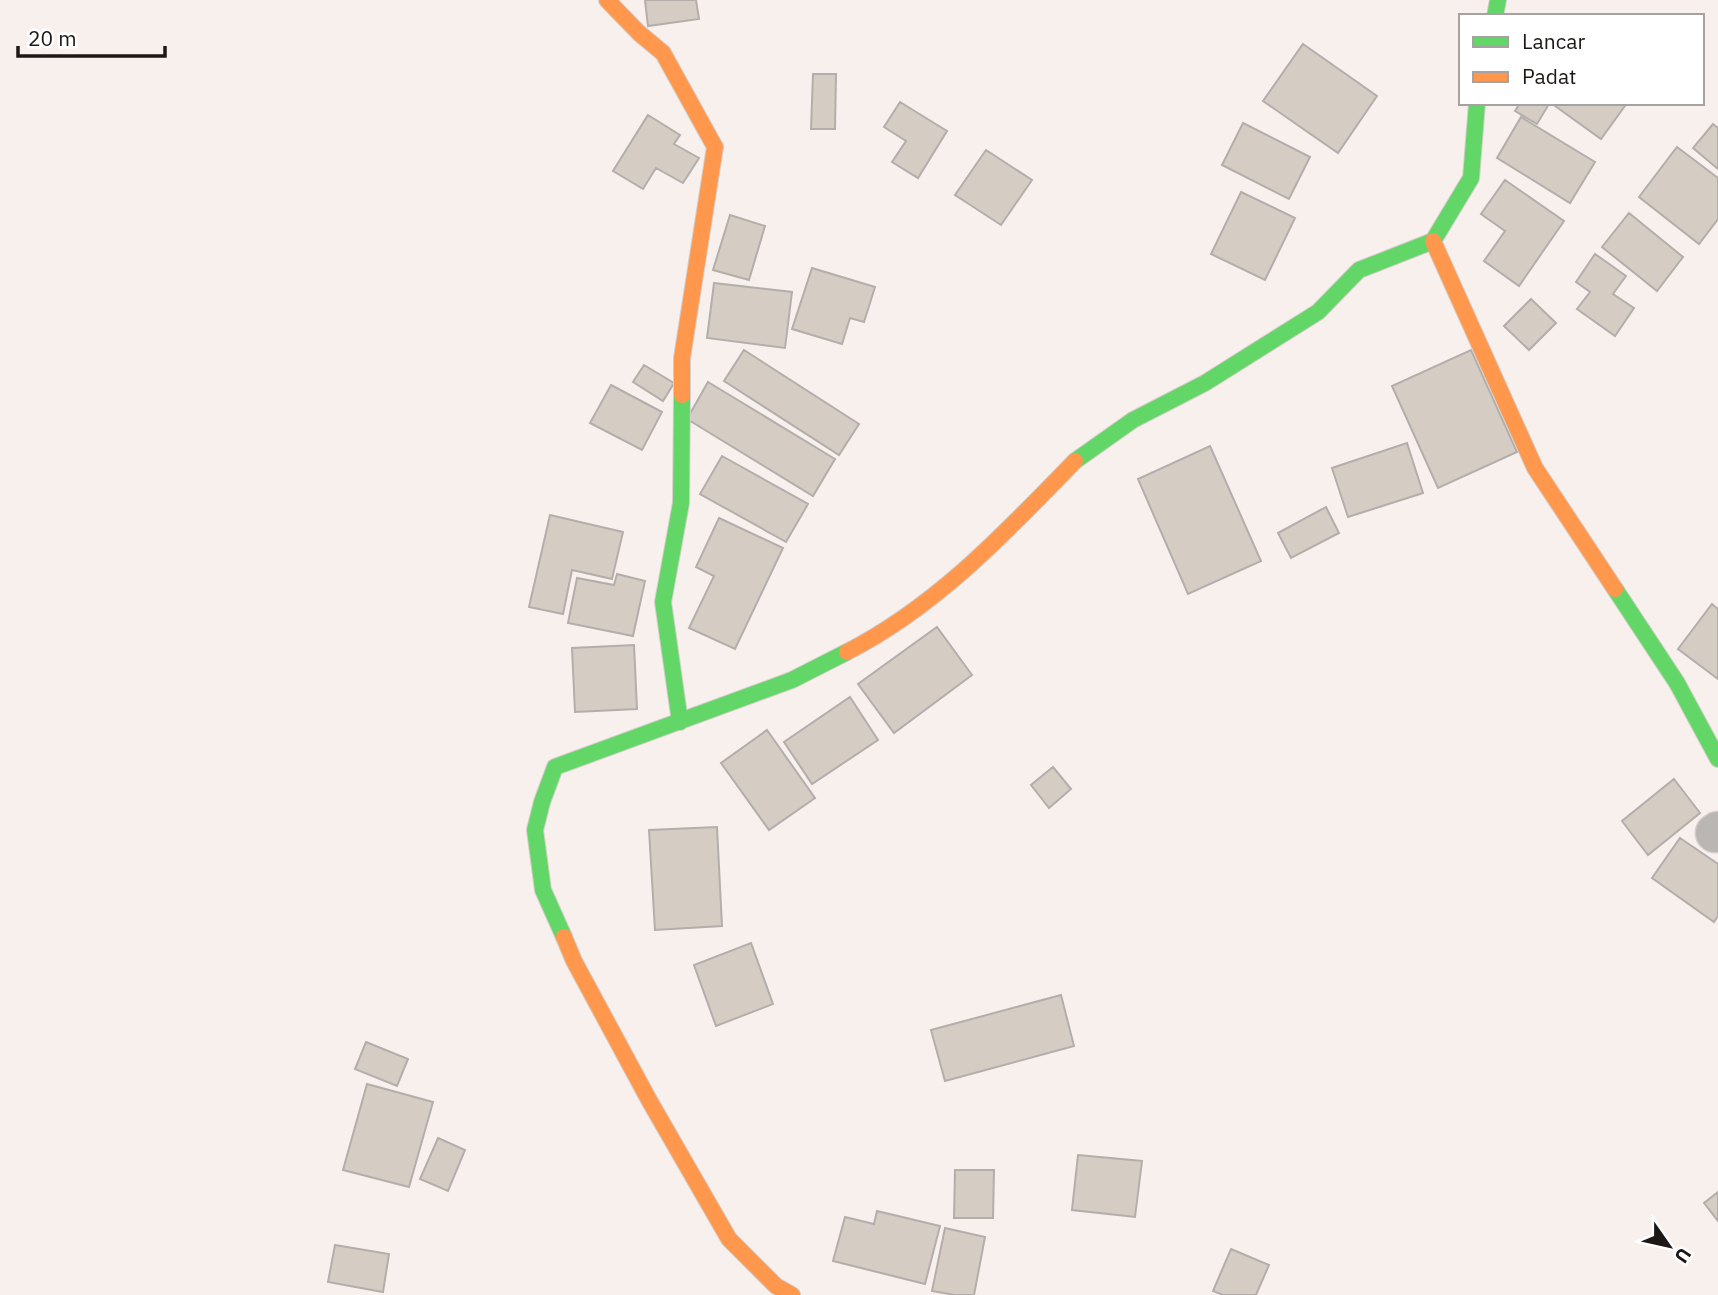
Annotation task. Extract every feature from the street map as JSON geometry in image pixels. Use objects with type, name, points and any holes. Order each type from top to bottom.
[{"type":"street","points":[[607,0],[663,53],[715,147],[682,358],[681,503],[663,602],[680,722]]},
{"type":"street","points":[[792,1295],[776,1286],[729,1239],[649,1100],[574,961],[543,890],[535,831],[555,767],[792,680],[874,638],[944,588],[991,547],[1082,454],[1133,420],[1205,383],[1318,312],[1359,270],[1433,241],[1471,178],[1477,105]]},
{"type":"street","points":[[1433,241],[1535,468],[1677,683],[1718,759]]},
{"type":"building","points":[[645,0],[696,0],[699,19],[648,26]]},
{"type":"building","points":[[1303,44],[1377,96],[1338,153],[1263,101]]},
{"type":"building","points":[[813,74],[836,74],[835,129],[811,129]]},
{"type":"building","points":[[900,102],[947,131],[918,178],[892,162],[906,141],[884,127]]},
{"type":"building","points":[[1519,105],[1548,105],[1537,124],[1515,111]]},
{"type":"building","points":[[1554,105],[1626,105],[1601,139]]},
{"type":"building","points":[[648,115],[680,135],[674,144],[699,158],[683,183],[656,168],[643,189],[613,171]]},
{"type":"building","points":[[1521,117],[1595,162],[1570,203],[1497,158]]},
{"type":"building","points":[[1243,123],[1310,157],[1289,199],[1222,165]]},
{"type":"building","points":[[1713,124],[1718,128],[1718,169],[1693,148]]},
{"type":"building","points":[[1677,147],[1718,178],[1718,219],[1699,244],[1639,197]]},
{"type":"building","points":[[986,150],[1032,180],[1001,225],[955,195]]},
{"type":"building","points":[[1505,180],[1564,221],[1519,286],[1484,261],[1505,231],[1481,214]]},
{"type":"building","points":[[1241,192],[1295,218],[1265,280],[1211,254]]},
{"type":"building","points":[[1629,213],[1683,257],[1657,291],[1602,247]]},
{"type":"building","points":[[730,215],[765,226],[749,280],[713,270]]},
{"type":"building","points":[[1595,254],[1626,276],[1613,294],[1634,308],[1615,336],[1577,309],[1590,292],[1576,282]]},
{"type":"building","points":[[812,268],[875,287],[864,322],[850,318],[842,344],[792,329]]},
{"type":"building","points":[[714,283],[792,292],[785,348],[707,338]]},
{"type":"building","points":[[1531,299],[1556,323],[1529,350],[1504,326]]},
{"type":"building","points":[[744,350],[859,424],[839,455],[724,381]]},
{"type":"building","points":[[1471,350],[1517,452],[1438,488],[1392,386]]},
{"type":"building","points":[[644,365],[674,383],[663,401],[633,382]]},
{"type":"building","points":[[708,382],[835,459],[813,496],[687,419]]},
{"type":"building","points":[[611,385],[662,412],[642,450],[590,423]]},
{"type":"building","points":[[1407,443],[1423,493],[1348,517],[1332,468]]},
{"type":"building","points":[[1210,446],[1261,561],[1188,594],[1138,479]]},
{"type":"building","points":[[722,456],[808,504],[786,542],[700,494]]},
{"type":"building","points":[[1326,507],[1339,533],[1291,558],[1278,533]]},
{"type":"building","points":[[550,515],[623,532],[612,579],[572,570],[563,614],[529,607]]},
{"type":"building","points":[[719,518],[783,548],[735,649],[689,628],[714,576],[696,567]]},
{"type":"building","points":[[617,574],[645,581],[633,636],[568,623],[577,578],[614,585]]},
{"type":"building","points":[[1712,604],[1718,609],[1718,679],[1678,649]]},
{"type":"building","points":[[937,627],[972,675],[894,733],[858,684]]},
{"type":"building","points":[[634,645],[637,709],[575,712],[572,648]]},
{"type":"building","points":[[850,697],[878,740],[812,784],[784,742]]},
{"type":"building","points":[[767,730],[815,798],[769,830],[721,763]]},
{"type":"building","points":[[1053,767],[1071,789],[1049,808],[1031,785]]},
{"type":"building","points":[[1674,779],[1700,813],[1648,855],[1622,821]]},
{"type":"building","points":[[717,827],[722,926],[655,930],[649,830]]},
{"type":"building","points":[[1680,838],[1718,864],[1718,916],[1714,922],[1652,878]]},
{"type":"building","points":[[751,943],[773,1004],[716,1026],[694,965]]},
{"type":"building","points":[[1061,995],[1074,1046],[945,1081],[931,1030]]},
{"type":"building","points":[[366,1042],[408,1059],[397,1086],[355,1069]]},
{"type":"building","points":[[367,1084],[433,1102],[409,1187],[343,1170]]},
{"type":"building","points":[[438,1138],[465,1150],[448,1191],[420,1179]]},
{"type":"building","points":[[1078,1155],[1142,1161],[1135,1217],[1072,1210]]},
{"type":"building","points":[[955,1170],[994,1170],[993,1218],[954,1218]]},
{"type":"building","points":[[1718,1192],[1718,1221],[1704,1203]]},
{"type":"building","points":[[877,1211],[940,1226],[925,1284],[833,1261],[845,1217],[874,1224]]},
{"type":"building","points":[[945,1228],[985,1237],[974,1295],[932,1291]]},
{"type":"building","points":[[335,1245],[389,1254],[383,1292],[328,1282]]},
{"type":"building","points":[[1231,1249],[1269,1265],[1256,1295],[1223,1295],[1213,1291]]},
{"type":"traffic: fast","points":[[1495,14],[1498,0]]},
{"type":"traffic: fast","points":[[1075,461],[1133,420],[1205,383],[1318,312],[1359,270],[1433,241],[1471,178],[1477,105]]},
{"type":"traffic: fast","points":[[680,722],[663,602],[681,503],[682,395]]},
{"type":"traffic: fast","points":[[1615,589],[1677,683],[1718,759]]},
{"type":"traffic: fast","points":[[564,937],[543,890],[535,830],[555,767],[792,680],[847,652]]},
{"type":"traffic: slow","points":[[607,0],[663,53],[715,147],[682,358],[682,395]]},
{"type":"traffic: slow","points":[[1433,241],[1535,468],[1615,589]]},
{"type":"traffic: slow","points":[[847,652],[911,613],[969,566],[1075,461]]},
{"type":"traffic: slow","points":[[564,937],[574,961],[649,1100],[729,1239],[776,1286],[792,1295]]}]
